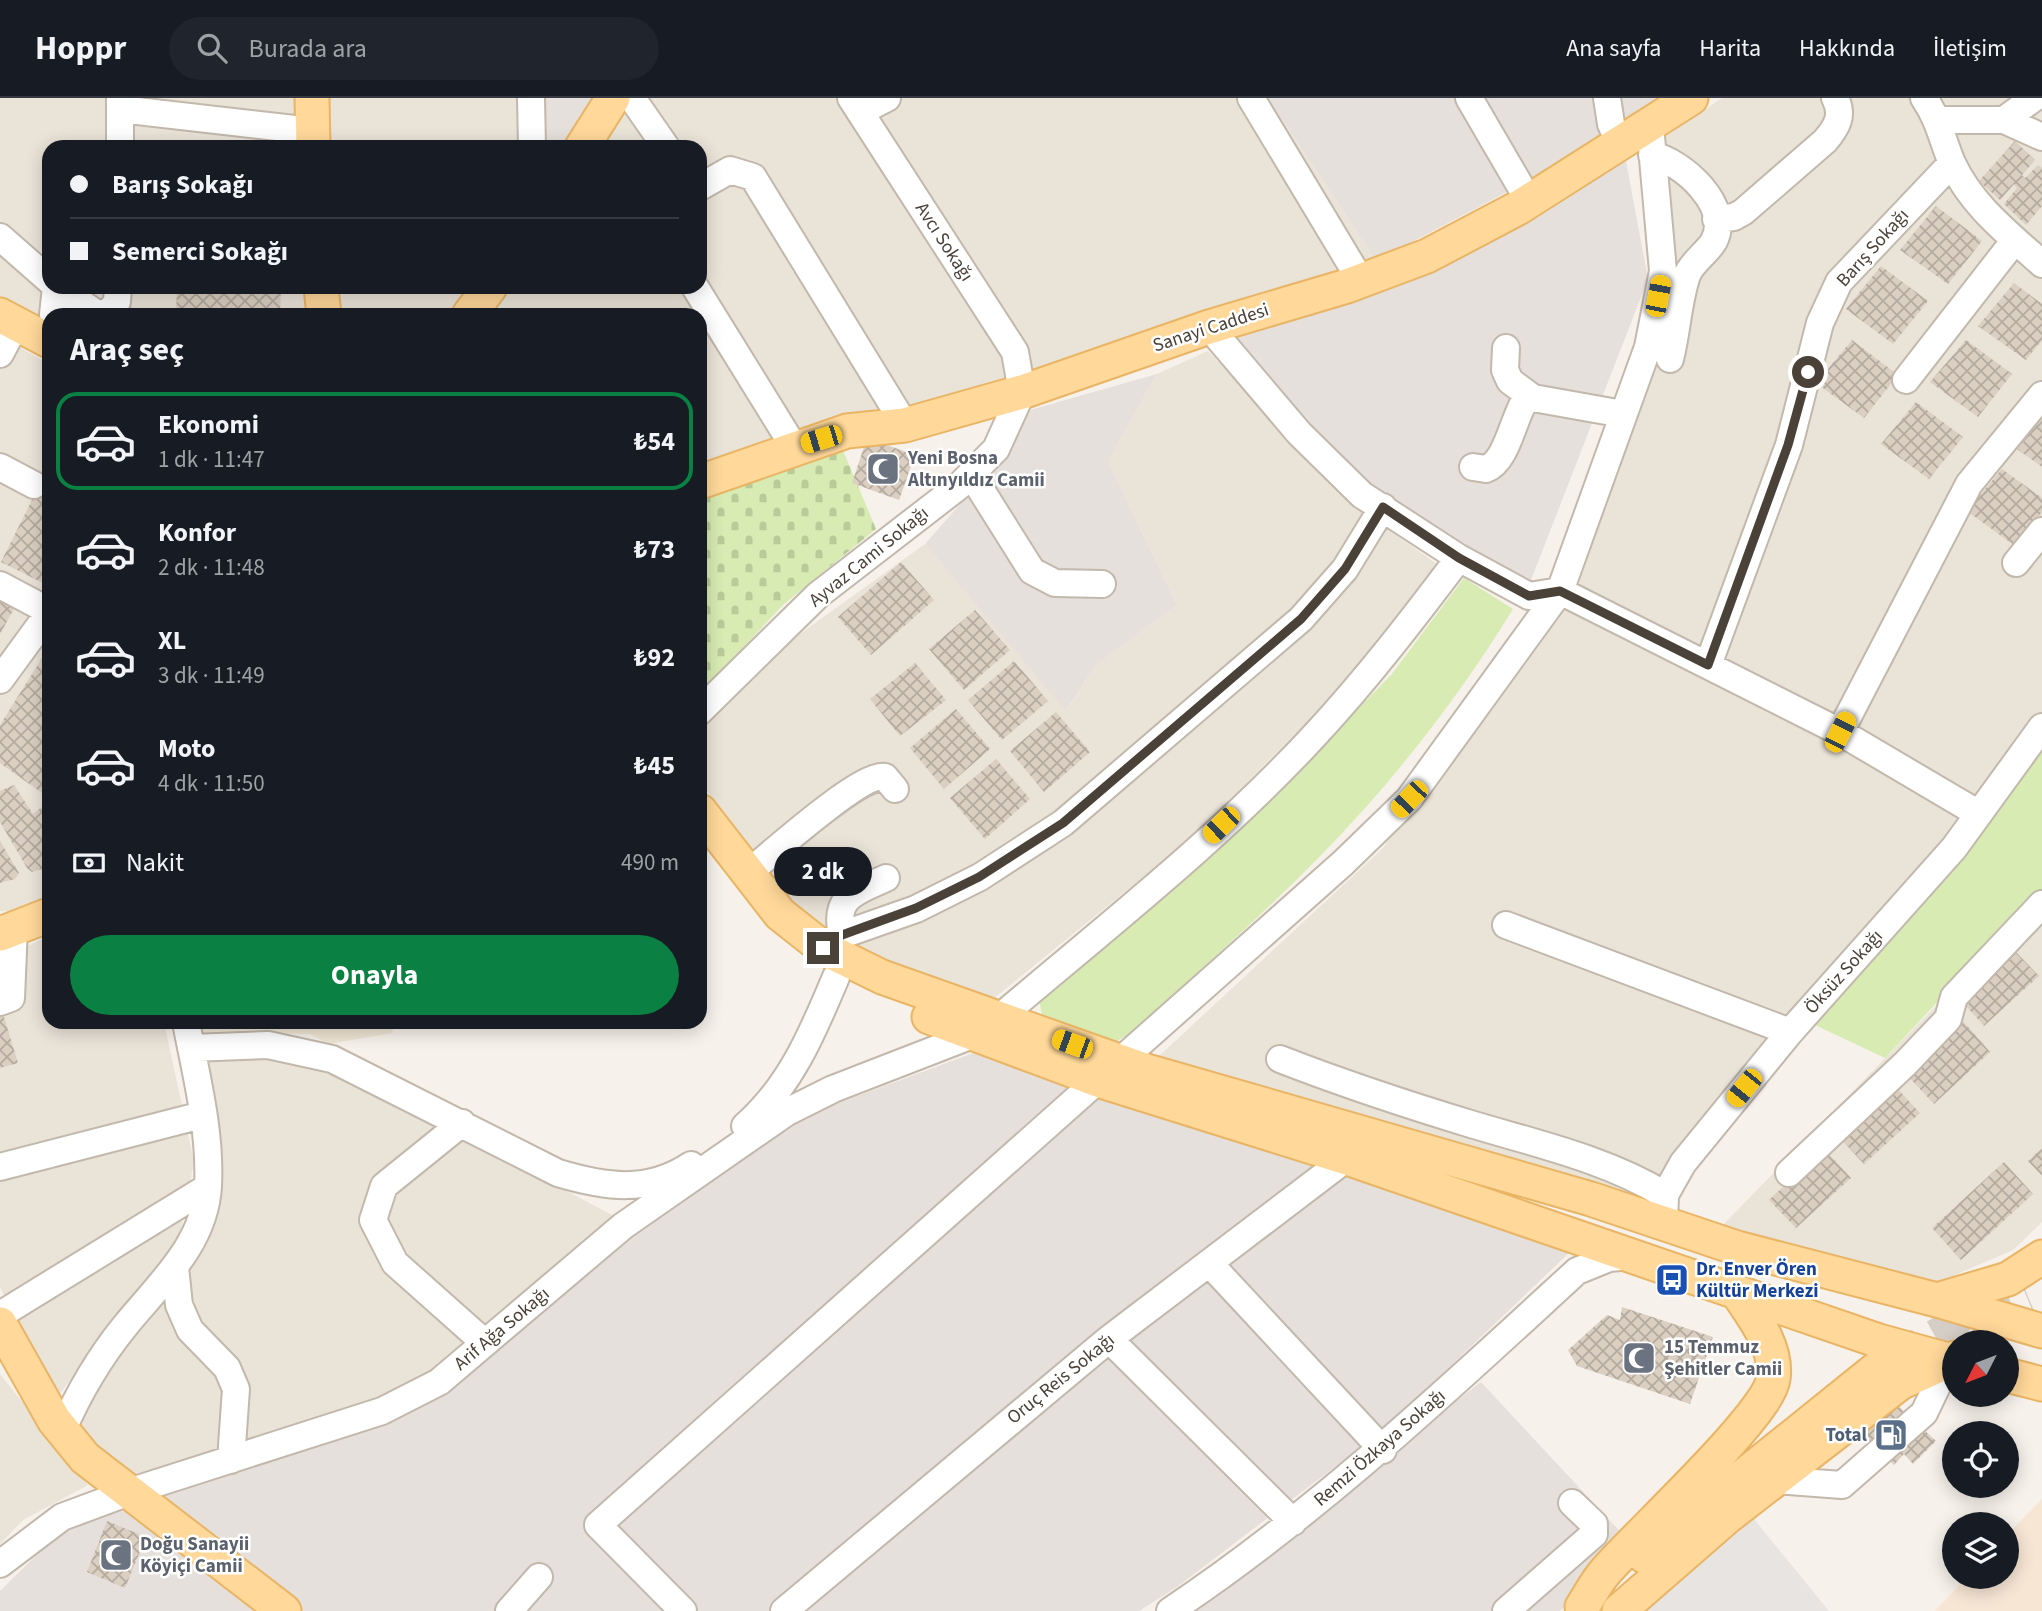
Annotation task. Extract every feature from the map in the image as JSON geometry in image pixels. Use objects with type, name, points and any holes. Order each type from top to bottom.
[{"type":"main road","points":[[312,98],[312,139]]},
{"type":"main road","points":[[586,140],[613,98]]},
{"type":"main road","name":"Sanayi Caddesi","points":[[707,479],[794,447],[847,431],[905,425],[1022,391],[1209,327],[1361,281],[1427,256],[1529,201],[1620,144],[1651,140],[1691,98]]},
{"type":"main road","points":[[8,320],[42,337]]},
{"type":"main road","points":[[707,820],[780,914],[834,954],[987,1026],[1347,1158],[1579,1255],[1630,1256],[1879,1341],[1942,1357]]},
{"type":"main road","points":[[707,856],[792,953],[834,954]]},
{"type":"main road","points":[[5,929],[42,917]]},
{"type":"main road","points":[[1109,1070],[1313,1119],[1591,1199],[1665,1210],[1737,1248],[1937,1300],[2034,1320]]},
{"type":"main road","points":[[1937,1300],[2008,1279],[2042,1256]]},
{"type":"main road","points":[[1580,1609],[1603,1574],[1737,1433],[1767,1397],[1774,1378],[1770,1355],[1762,1329],[1737,1292]]},
{"type":"main road","points":[[2012,1330],[2034,1320]]},
{"type":"main road","points":[[0,1324],[62,1431],[85,1458],[132,1491],[284,1611]]},
{"type":"main road","points":[[1580,1609],[1885,1362]]},
{"type":"main road","points":[[1623,1610],[1774,1480],[1900,1383],[1942,1365]]},
{"type":"main road","points":[[2020,1378],[2042,1384]]},
{"type":"street","points":[[531,98],[532,140]]},
{"type":"street","points":[[632,98],[661,140]]},
{"type":"street","points":[[856,105],[887,98]]},
{"type":"street","points":[[1251,98],[1361,281]]},
{"type":"street","points":[[1469,98],[1529,201]]},
{"type":"street","points":[[1607,98],[1611,124],[1620,144]]},
{"type":"street","points":[[1716,219],[1734,218],[1744,212],[1825,141],[1834,131],[1840,114],[1835,98]]},
{"type":"street","points":[[2004,120],[2034,98]]},
{"type":"street","points":[[120,140],[120,103],[312,139]]},
{"type":"street","name":"Avcı Sokağı","points":[[856,105],[1015,352],[1022,391]]},
{"type":"street","points":[[1906,380],[2033,251],[1979,208],[1952,163],[1931,109],[2004,120],[2042,137]]},
{"type":"street","points":[[1651,140],[1710,200],[1716,219],[1714,240],[1688,273],[1670,359]]},
{"type":"street","points":[[683,1611],[598,1525],[1343,863],[1409,799],[1560,591],[1648,346],[1662,271],[1651,140]]},
{"type":"street","name":"Barış Sokağı","points":[[1708,665],[1788,445],[1820,323],[1839,282],[1952,163]]},
{"type":"street","points":[[707,183],[730,170],[753,177],[905,425]]},
{"type":"street","points":[[0,237],[42,273]]},
{"type":"street","points":[[67,294],[88,308]]},
{"type":"street","points":[[699,294],[794,447]]},
{"type":"street","points":[[0,354],[8,320]]},
{"type":"street","points":[[1209,327],[1299,433],[1362,495],[1459,558],[1529,596],[1560,591],[1840,732],[1979,814]]},
{"type":"street","points":[[1506,348],[1505,370],[1510,381],[1528,395],[1623,414]]},
{"type":"street","name":"Ayvaz Cami Sokağı","points":[[707,704],[818,595],[971,474],[996,449],[1022,391]]},
{"type":"street","points":[[1473,467],[1486,469],[1499,459],[1517,410],[1528,395]]},
{"type":"street","points":[[1840,732],[1933,548],[1969,484],[2042,395]]},
{"type":"street","points":[[0,467],[34,485]]},
{"type":"street","points":[[971,474],[1031,570],[1055,583],[1102,584]]},
{"type":"street","points":[[834,954],[916,908],[979,877],[1063,823],[1301,619],[1345,569],[1383,507]]},
{"type":"street","points":[[2016,563],[2042,531]]},
{"type":"street","name":"Arif Ağa Sokağı","points":[[0,1564],[62,1517],[132,1491],[382,1411],[439,1382],[623,1226],[787,1112],[833,1089],[987,1026],[1184,861],[1313,737],[1394,646],[1459,558]]},
{"type":"street","points":[[0,585],[42,608]]},
{"type":"street","points":[[0,680],[42,622]]},
{"type":"street","name":"Öksüz Sokağı","points":[[1665,1210],[1683,1163],[1790,1032],[1954,848],[2042,727]]},
{"type":"street","points":[[748,873],[827,808],[873,777],[886,777],[895,789]]},
{"type":"street","points":[[62,1431],[80,1388],[124,1327],[175,1268],[196,1234],[208,1188],[202,1115],[188,1035],[268,1045],[332,1059],[558,1173],[598,1185],[641,1186],[677,1174],[746,1126],[767,1107],[799,1057],[834,954],[840,908],[846,899],[886,878]]},
{"type":"street","points":[[1789,1173],[1905,1064],[1948,1019],[1954,997],[2042,904]]},
{"type":"street","points":[[1506,925],[1790,1032]]},
{"type":"street","points":[[0,1002],[11,998],[5,929]]},
{"type":"street","points":[[1280,1059],[1378,1096],[1567,1152],[1649,1185],[1665,1210]]},
{"type":"street","points":[[1313,1119],[1326,1077]]},
{"type":"street","points":[[0,1167],[202,1115]]},
{"type":"street","points":[[462,1124],[384,1186],[373,1220],[395,1263],[485,1343]]},
{"type":"street","name":"Oruç Reis Sokağı","points":[[784,1611],[1109,1339],[1347,1158]]},
{"type":"street","points":[[0,1315],[208,1188]]},
{"type":"street","name":"Remzi Özkaya Sokağı","points":[[1170,1611],[1293,1522],[1383,1450],[1579,1255]]},
{"type":"street","points":[[1209,1263],[1383,1450]]},
{"type":"street","points":[[175,1268],[178,1305],[190,1331],[227,1368],[236,1389],[231,1460]]},
{"type":"street","points":[[1109,1339],[1293,1522]]},
{"type":"street","points":[[1774,1480],[1842,1485],[1924,1413],[1942,1380]]},
{"type":"street","points":[[1506,1611],[1594,1534],[1594,1524],[1572,1503]]},
{"type":"street","points":[[509,1611],[539,1577]]},
{"type":"shaded area","points":[[0,98],[303,98],[306,140],[42,140],[42,294],[316,294],[316,308],[42,308],[41,323],[0,298]]},
{"type":"shaded area","points":[[325,98],[542,98],[542,140],[328,140]]},
{"type":"shaded area","points":[[542,98],[595,98],[571,140],[542,140]]},
{"type":"shaded area","points":[[628,98],[1268,98],[1376,261],[1032,378],[819,430],[707,462],[707,308],[495,308],[504,294],[707,294],[707,140],[605,140]]},
{"type":"shaded area","points":[[1268,98],[1657,98],[1528,181],[1376,261]]},
{"type":"shaded area","points":[[1722,98],[2042,98],[2042,739],[1938,877],[1815,1025],[1795,1016],[1640,1206],[1157,1058],[1382,849],[1563,605],[1635,414],[1676,261],[1662,138]]},
{"type":"shaded area","points":[[1626,161],[1648,279],[1531,580],[1448,538],[1350,472],[1229,333],[1522,215]]},
{"type":"shaded area","points":[[340,294],[465,294],[454,308],[342,308]]},
{"type":"shaded area","points":[[0,336],[42,360],[42,904],[19,912],[0,911]]},
{"type":"shaded area","points":[[1208,351],[1362,511],[1437,564],[1373,655],[1195,835],[993,999],[849,951],[793,904],[707,791],[707,721],[761,662],[925,544],[1067,710],[1096,665],[1177,605],[1108,461],[1157,374]]},
{"type":"shaded area","points":[[1157,374],[1108,461],[1177,605],[1096,665],[1066,711],[925,544],[997,462],[1030,410]]},
{"type":"shaded area","points":[[2042,890],[2042,1222],[2013,1250],[1927,1287],[1723,1225],[1962,979]]},
{"type":"shaded area","points":[[42,939],[42,1029],[166,1029],[194,1162],[180,1234],[53,1403],[0,1287],[0,961]]},
{"type":"shaded area","points":[[200,1029],[392,1029],[393,1033],[328,1044],[310,1034],[258,1033],[201,1038]]},
{"type":"shaded area","points":[[224,1052],[318,1069],[430,1119],[614,1216],[440,1367],[332,1420],[134,1478],[71,1428],[88,1393],[190,1265],[222,1187],[205,1058]]},
{"type":"shaded area","points":[[976,1052],[1570,1252],[1382,1431],[1177,1587],[1139,1611],[302,1611],[134,1478],[332,1420],[440,1367],[614,1216],[809,1114]]},
{"type":"shaded area","points":[[0,1374],[88,1485],[23,1520],[0,1544]]},
{"type":"shaded area","points":[[1481,1382],[1627,1539],[1560,1611],[1178,1611]]},
{"type":"shaded area","points":[[2042,1499],[2042,1611],[1935,1611],[1956,1589],[2019,1589],[2019,1523]]},
{"type":"shaded area","points":[[119,1510],[151,1517],[263,1611],[0,1611],[0,1591],[58,1534],[75,1523]]},
{"type":"shaded area","points":[[1754,1519],[1829,1611],[1646,1611]]},
{"type":"green space","points":[[842,448],[876,529],[783,605],[707,686],[707,497],[777,466]]},
{"type":"green space","points":[[1464,578],[1513,609],[1480,661],[1426,735],[1339,836],[1251,923],[1129,1034],[1112,1044],[1093,1040],[1042,1016],[1039,999],[1254,815],[1391,675]]},
{"type":"green space","points":[[2042,736],[2042,890],[1885,1058],[1815,1025]]},
{"type":"building","points":[[2015,141],[2035,160],[2022,175],[2025,178],[2038,165],[2042,168],[2042,206],[2026,225],[2004,204],[2017,188],[2014,184],[2000,200],[1979,181]]},
{"type":"building","points":[[1936,206],[1982,241],[1948,284],[1900,250]]},
{"type":"building","points":[[1881,266],[1928,301],[1893,344],[1846,309]]},
{"type":"building","points":[[2014,283],[2042,304],[2042,340],[2026,360],[1978,326]]},
{"type":"building","points":[[177,294],[281,294],[280,308],[176,308]]},
{"type":"building","points":[[1852,340],[1898,375],[1864,418],[1816,383]]},
{"type":"building","points":[[1966,340],[2012,374],[1978,417],[1930,382]]},
{"type":"building","points":[[1916,402],[1963,437],[1929,479],[1881,444]]},
{"type":"building","points":[[2042,418],[2042,467],[2017,449]]},
{"type":"building","name":"Yeni Bosna Altınyıldız Camii","points":[[867,438],[915,455],[899,500],[852,483]]},
{"type":"building","points":[[2002,469],[2042,498],[2042,512],[2015,546],[1967,511]]},
{"type":"building","points":[[35,494],[42,498],[42,582],[1,562]]},
{"type":"building","points":[[901,562],[934,600],[871,655],[838,617]]},
{"type":"building","points":[[0,599],[15,607],[0,634]]},
{"type":"building","points":[[975,610],[1010,650],[964,690],[929,649]]},
{"type":"building","points":[[42,658],[42,793],[0,763],[0,725]]},
{"type":"building","points":[[1014,661],[1048,701],[1002,740],[968,700]]},
{"type":"building","points":[[915,663],[946,700],[900,736],[870,699]]},
{"type":"building","points":[[956,709],[990,749],[944,789],[910,748]]},
{"type":"building","points":[[1056,712],[1090,752],[1044,792],[1010,751]]},
{"type":"building","points":[[996,759],[1030,799],[985,839],[950,798]]},
{"type":"building","points":[[14,785],[33,814],[42,807],[42,869],[32,872],[27,868],[0,822],[0,791]]},
{"type":"building","points":[[0,841],[19,873],[15,879],[0,883]]},
{"type":"building","points":[[2013,949],[2039,976],[1984,1026],[1959,998]]},
{"type":"building","points":[[0,1004],[18,1063],[0,1068]]},
{"type":"building","points":[[1963,1021],[1990,1052],[1934,1104],[1906,1074]]},
{"type":"building","points":[[1893,1084],[1920,1113],[1864,1164],[1837,1135]]},
{"type":"building","points":[[2042,1148],[2042,1176],[2028,1161]]},
{"type":"building","points":[[1824,1149],[1851,1178],[1796,1228],[1769,1200]]},
{"type":"building","points":[[2004,1162],[2033,1194],[1961,1260],[1932,1228]]},
{"type":"building","name":"15 Temmuz Şehitler Camii","points":[[1622,1307],[1713,1337],[1690,1404],[1577,1366],[1568,1350],[1607,1315],[1620,1320]]},
{"type":"building","points":[[1893,1401],[1936,1441],[1913,1464],[1904,1454],[1894,1465],[1861,1433]]},
{"type":"building","name":"Doğu Sanayii Köyiçi Camii","points":[[107,1521],[146,1537],[125,1588],[87,1572]]},
{"type":"tunnel","points":[[1891,1360],[1960,1322],[2027,1294]]},
{"type":"tunnel","points":[[1936,1340],[1942,1339]]},
{"type":"place","name":"Yeni Bosna Altınyıldız Camii","points":[[883,469]]},
{"type":"place","name":"Dr. Enver Ören Kültür Merkezi","points":[[1672,1280]]},
{"type":"place","name":"15 Temmuz Şehitler Camii","points":[[1639,1358]]},
{"type":"place","name":"Total","points":[[1891,1435]]},
{"type":"place","name":"Doğu Sanayii Köyiçi Camii","points":[[116,1555]]},
{"type":"route","points":[[823,948],[842,935],[916,908],[979,877],[1063,823],[1301,619],[1345,569],[1383,507],[1459,558],[1529,596],[1560,591],[1708,665],[1788,445],[1808,372]]}]
